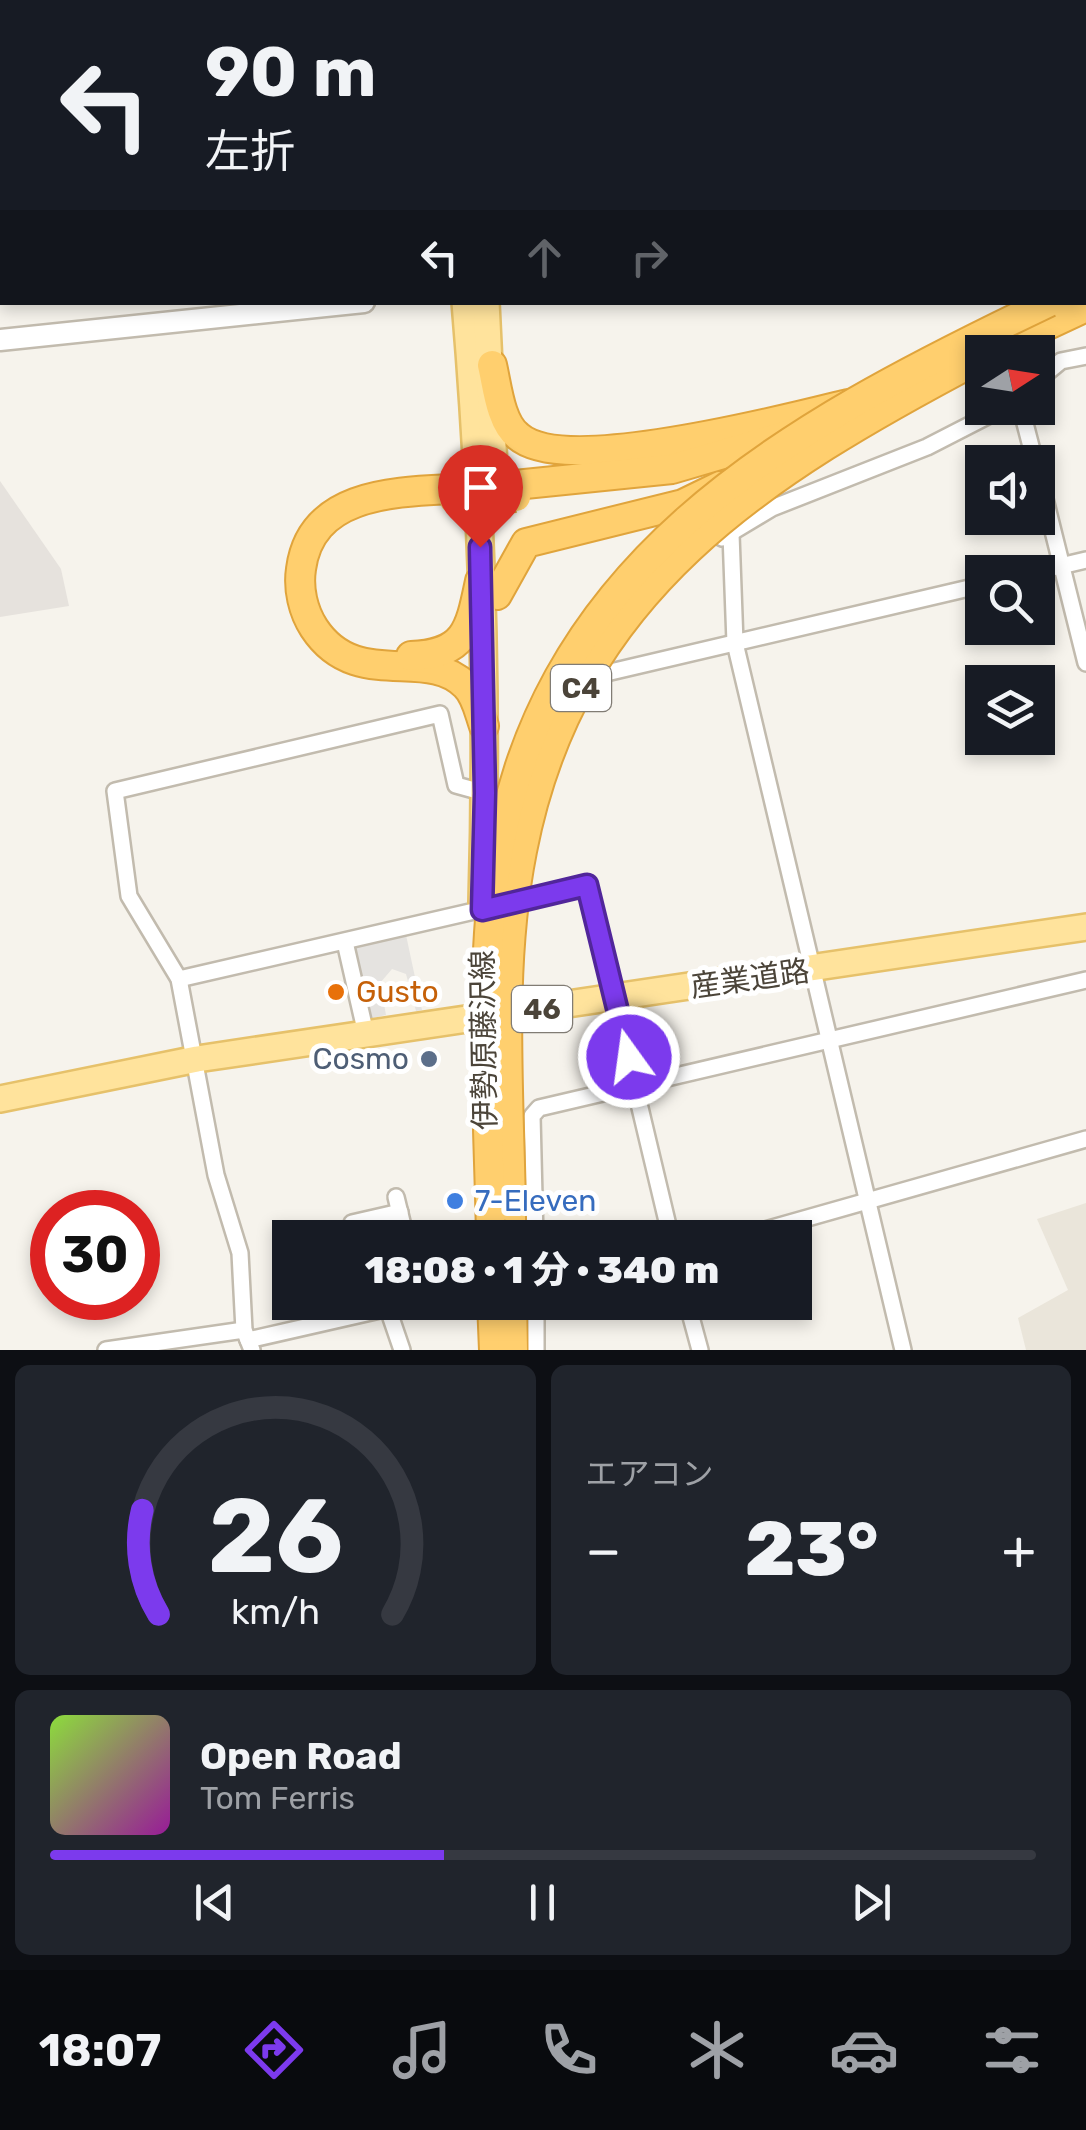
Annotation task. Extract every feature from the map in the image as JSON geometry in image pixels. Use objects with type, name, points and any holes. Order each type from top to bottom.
[{"type":"highway","points":[[516,491],[626,476],[720,457],[814,426],[1021,305]]},
{"type":"highway","name":"C4","points":[[489,1220],[488,962],[493,886],[518,774],[564,671],[629,576],[682,522],[741,474],[872,391],[1043,305]]},
{"type":"highway","points":[[1026,335],[1086,307]]},
{"type":"highway","points":[[1050,335],[1086,322]]},
{"type":"highway","points":[[492,365],[512,430],[526,442],[560,449],[678,442],[850,403]]},
{"type":"highway","points":[[454,494],[377,508],[342,524],[328,536],[312,576],[315,598],[328,624],[353,645],[381,653],[432,655],[450,648],[467,632],[489,588],[519,550],[534,539],[683,504],[965,367]]},
{"type":"highway","name":"C4","points":[[509,1220],[511,931],[530,815],[570,710],[632,609],[711,525],[803,456],[965,368]]},
{"type":"highway","points":[[484,726],[472,694],[453,676],[376,666],[333,649],[313,626],[300,578],[307,544],[330,516],[378,495],[632,488],[804,446]]},
{"type":"highway","points":[[490,1320],[491,1350]]},
{"type":"highway","points":[[510,1320],[510,1350]]},
{"type":"main road","name":"伊勢原藤沢線","points":[[465,305],[489,588],[494,1015],[489,1220]]},
{"type":"main road","name":"伊勢原藤沢線","points":[[486,305],[492,365],[484,726],[493,799]]},
{"type":"main road","name":"産業道路","points":[[0,1099],[197,1059],[814,970],[1086,926]]},
{"type":"main road","name":"伊勢原藤沢線","points":[[494,1015],[508,1220]]},
{"type":"street","points":[[0,340],[335,305]]},
{"type":"street","points":[[1055,366],[1086,356]]},
{"type":"street","points":[[248,1340],[240,1253],[216,1175],[179,979],[129,896],[115,790],[440,714],[456,785],[493,799],[523,800],[547,782],[602,674],[646,610],[690,562],[732,534],[740,524],[772,508],[928,448],[971,425]]},
{"type":"street","points":[[732,534],[735,643],[903,1350]]},
{"type":"street","points":[[1054,535],[1086,664]]},
{"type":"street","points":[[1055,568],[1086,560]]},
{"type":"street","points":[[602,674],[965,589]]},
{"type":"street","points":[[179,979],[587,885],[666,1220]]},
{"type":"street","points":[[345,942],[366,1034]]},
{"type":"street","points":[[534,1220],[532,1116],[539,1108],[1086,980]]},
{"type":"street","points":[[800,1220],[1086,1139]]},
{"type":"street","points":[[506,1178],[533,1176]]},
{"type":"street","points":[[361,1220],[398,1204],[402,1220]]},
{"type":"street","points":[[106,1350],[248,1340],[320,1320]]},
{"type":"street","points":[[392,1320],[402,1350]]},
{"type":"street","points":[[536,1320],[536,1350]]},
{"type":"street","points":[[692,1320],[700,1350]]},
{"type":"shaded area","points":[[0,481],[61,569],[69,606],[0,617]]},
{"type":"shaded area","points":[[406,935],[422,1010],[416,1011],[406,974],[392,969],[380,983],[386,1015],[369,1019],[351,948]]},
{"type":"shaded area","points":[[1086,1203],[1086,1350],[1026,1350],[1018,1318],[1068,1290],[1037,1219]]},
{"type":"place","name":"Gusto","points":[[336,992]]},
{"type":"place","name":"Cosmo","points":[[429,1059]]},
{"type":"place","name":"7-Eleven","points":[[455,1201]]},
{"type":"route","points":[[480,547],[485,793],[482,910],[587,885],[629,1057]]}]
